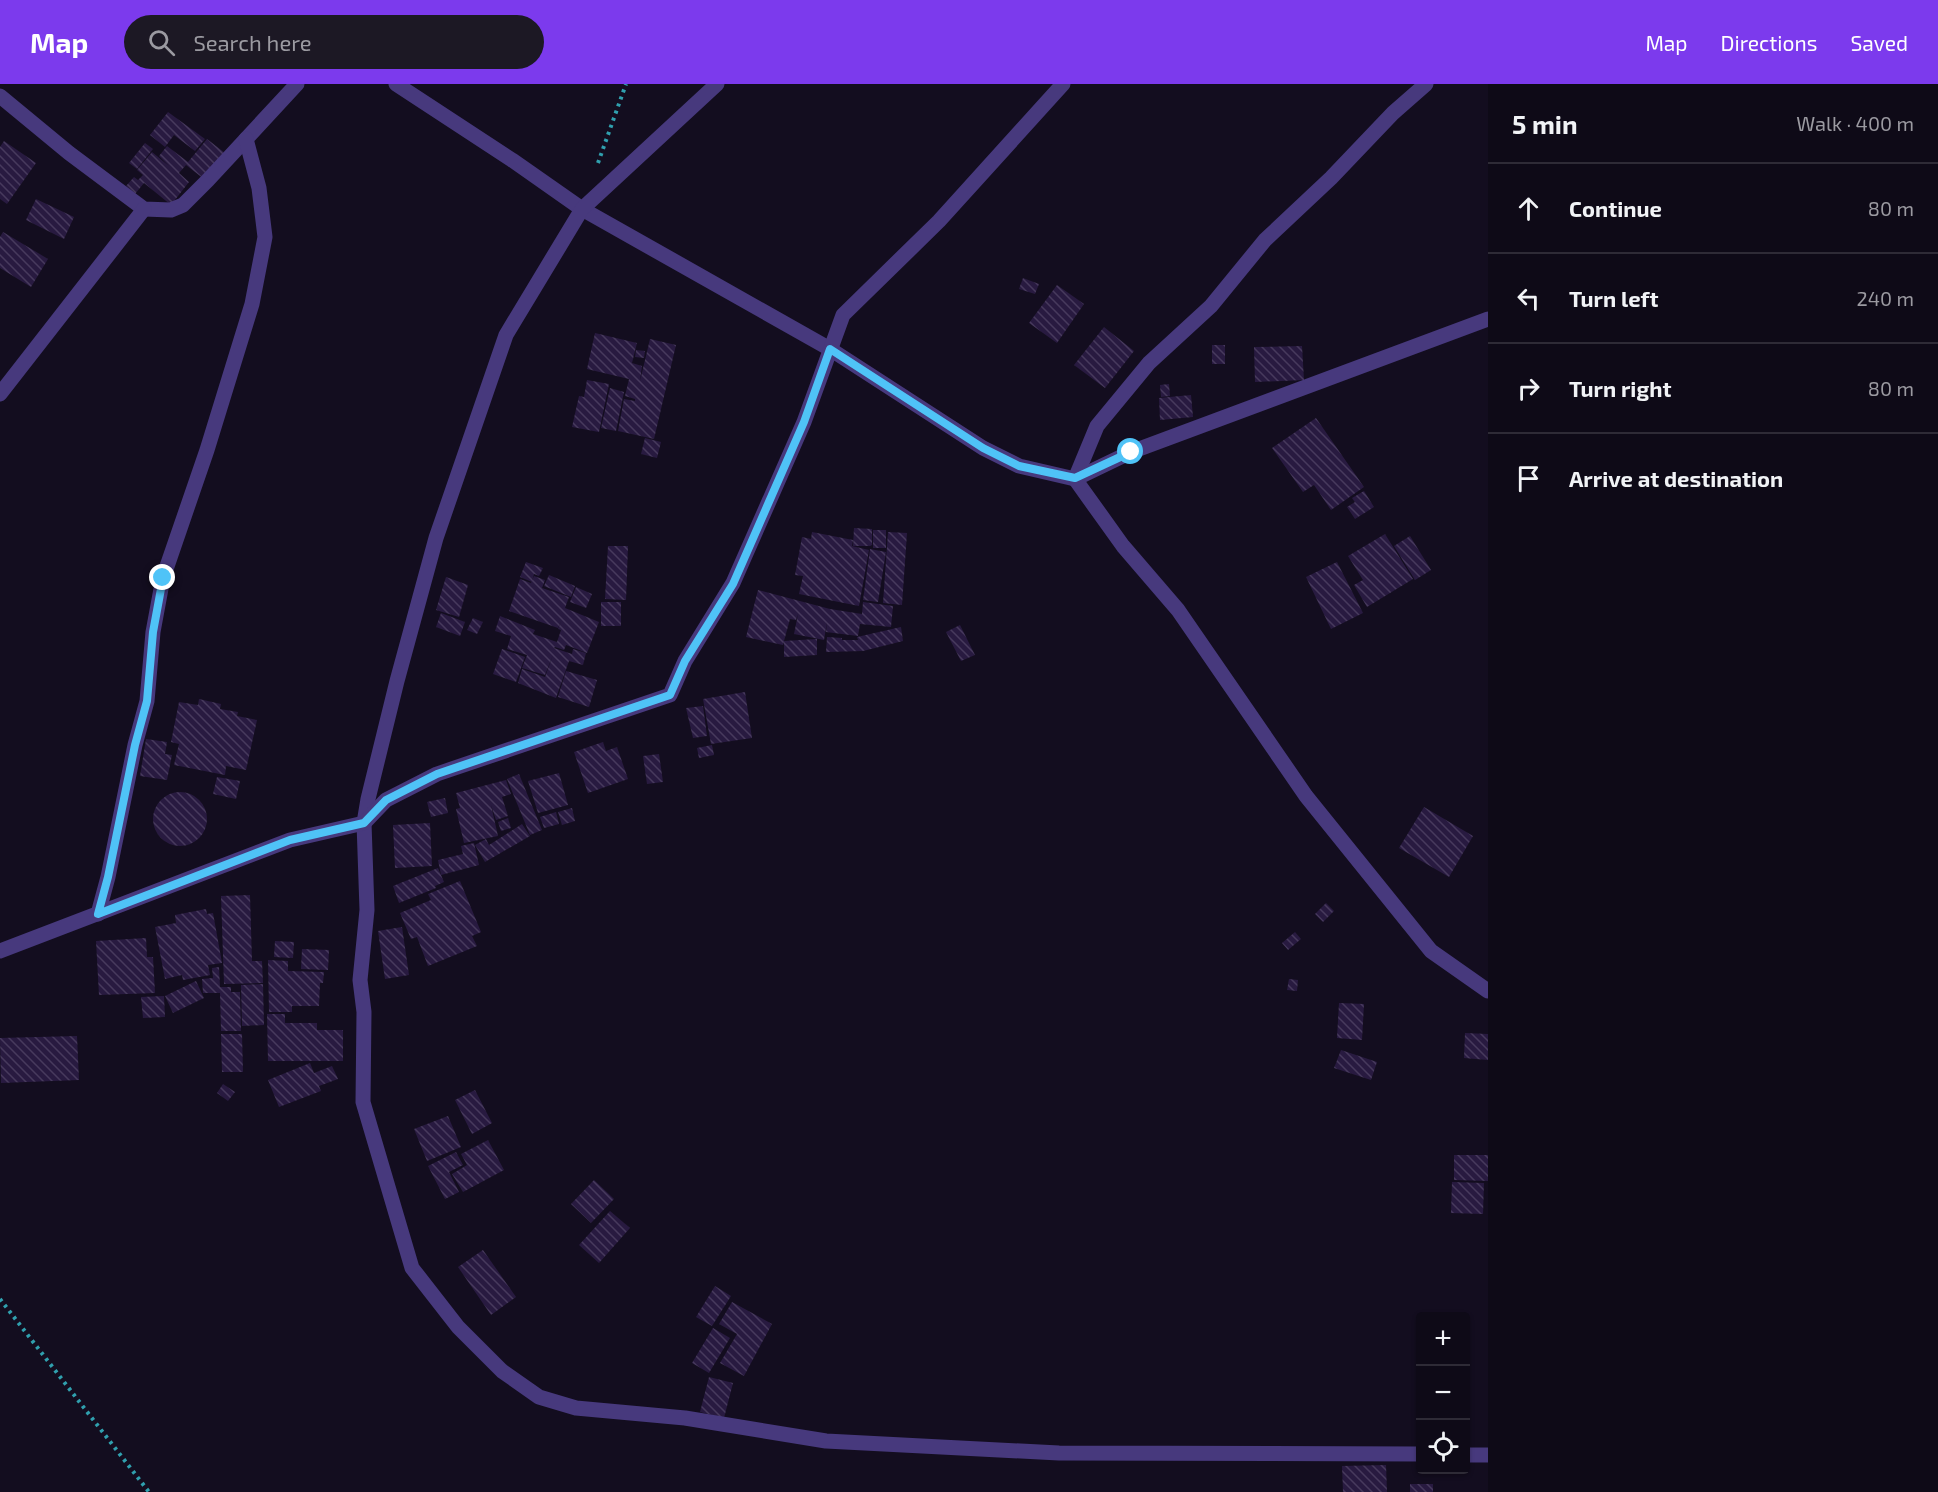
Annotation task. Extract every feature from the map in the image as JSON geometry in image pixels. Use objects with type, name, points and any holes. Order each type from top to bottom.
[{"type":"street","points":[[0,96],[69,153],[144,209],[171,210],[183,205],[297,84]]},
{"type":"street","points":[[396,84],[582,208],[830,349],[983,448],[1019,466],[1075,478],[1131,452],[1488,320]]},
{"type":"street","points":[[717,84],[582,208],[506,335],[436,538],[392,703],[364,823],[367,910],[360,980],[364,1012],[363,1102],[412,1268],[458,1327],[502,1371],[539,1397],[576,1408],[685,1418],[826,1441],[1059,1454],[1416,1454]]},
{"type":"street","points":[[1075,478],[1097,426],[1149,363],[1211,306],[1265,240],[1331,178],[1393,113],[1426,84]]},
{"type":"street","points":[[0,951],[290,840],[364,823],[386,800],[437,774],[670,695],[685,661],[733,584],[804,422],[843,315],[939,222],[1057,86]]},
{"type":"street","points":[[98,914],[108,877],[135,745],[147,701],[153,632],[163,578],[207,450],[252,304],[265,237],[259,188],[246,139]]},
{"type":"street","points":[[0,394],[144,209]]},
{"type":"street","points":[[1075,478],[1123,546],[1178,610],[1305,796],[1431,951],[1488,991]]},
{"type":"street","points":[[1470,1455],[1488,1455]]},
{"type":"path","points":[[597,167],[626,84]]},
{"type":"path","points":[[0,1299],[149,1492]]},
{"type":"building","points":[[168,112],[205,139],[195,151],[174,135],[165,147],[150,135]]},
{"type":"building","points":[[207,139],[225,153],[204,179],[186,165],[179,173],[189,182],[171,205],[144,183],[135,194],[126,186],[134,177],[138,180],[143,175],[137,170],[152,152],[169,166],[159,156],[167,146],[188,162]]},
{"type":"building","points":[[4,141],[36,163],[7,204],[0,199],[0,147]]},
{"type":"building","points":[[145,143],[153,149],[137,169],[129,163]]},
{"type":"building","points":[[36,199],[74,217],[64,239],[26,220]]},
{"type":"building","points":[[3,232],[48,259],[31,287],[0,268],[0,237]]},
{"type":"building","points":[[1023,278],[1039,284],[1035,294],[1019,289]]},
{"type":"building","points":[[1057,285],[1084,304],[1057,343],[1029,323]]},
{"type":"building","points":[[1104,327],[1134,351],[1105,388],[1074,365]]},
{"type":"building","points":[[595,333],[637,343],[632,363],[642,366],[640,381],[650,339],[676,345],[654,439],[618,431],[624,399],[635,401],[635,399],[625,396],[629,379],[587,369]]},
{"type":"building","points":[[1212,345],[1225,345],[1225,364],[1212,364]]},
{"type":"building","points":[[1302,346],[1304,380],[1255,382],[1254,347]]},
{"type":"building","points":[[636,350],[645,351],[644,358],[635,357]]},
{"type":"building","points":[[587,380],[609,384],[599,432],[572,427],[579,396],[584,397]]},
{"type":"building","points":[[1169,384],[1170,396],[1161,397],[1160,385]]},
{"type":"building","points":[[610,388],[624,392],[616,431],[601,428]]},
{"type":"building","points":[[1191,395],[1193,417],[1160,420],[1159,398]]},
{"type":"building","points":[[1316,418],[1364,487],[1331,510],[1314,485],[1303,492],[1272,448]]},
{"type":"building","points":[[645,438],[661,442],[657,458],[641,454]]},
{"type":"building","points":[[1364,491],[1374,507],[1355,519],[1347,507],[1355,502],[1352,498]]},
{"type":"building","points":[[854,528],[872,529],[872,545],[853,546]]},
{"type":"building","points":[[873,530],[886,530],[886,548],[873,548]]},
{"type":"building","points":[[812,532],[853,540],[852,546],[869,550],[859,606],[799,594],[803,576],[795,575],[802,537],[811,539]]},
{"type":"building","points":[[888,532],[907,533],[902,605],[883,603]]},
{"type":"building","points":[[1385,534],[1413,579],[1367,607],[1354,585],[1363,580],[1348,556]]},
{"type":"building","points":[[1410,536],[1431,570],[1415,580],[1394,546]]},
{"type":"building","points":[[608,546],[628,546],[626,600],[605,599]]},
{"type":"building","points":[[870,549],[886,552],[878,602],[863,600]]},
{"type":"building","points":[[526,562],[543,568],[539,576],[534,574],[532,582],[520,577]]},
{"type":"building","points":[[1337,562],[1363,613],[1331,629],[1306,577]]},
{"type":"building","points":[[549,575],[575,586],[571,597],[544,586]]},
{"type":"building","points":[[534,576],[545,580],[542,588],[569,597],[565,608],[599,622],[587,653],[566,645],[564,650],[554,648],[572,654],[573,649],[586,653],[583,665],[569,661],[556,698],[518,683],[522,669],[545,677],[553,655],[545,675],[522,668],[527,655],[507,649],[511,636],[495,631],[500,616],[535,630],[533,634],[557,642],[561,621],[558,628],[509,611],[520,579],[531,583]]},
{"type":"building","points":[[446,577],[468,585],[459,617],[436,610]]},
{"type":"building","points":[[576,587],[592,594],[586,608],[570,602]]},
{"type":"building","points":[[758,590],[830,609],[862,614],[863,602],[893,606],[891,627],[860,624],[858,636],[826,632],[827,622],[824,640],[794,634],[798,614],[796,620],[790,619],[784,641],[817,639],[817,655],[784,657],[784,642],[783,645],[746,637]]},
{"type":"building","points":[[601,602],[621,602],[621,626],[601,626]]},
{"type":"building","points":[[441,613],[465,622],[460,636],[436,627]]},
{"type":"building","points":[[473,618],[483,622],[477,634],[467,630]]},
{"type":"building","points":[[960,625],[975,655],[961,661],[946,632]]},
{"type":"building","points":[[901,627],[903,641],[863,651],[826,652],[827,637],[858,640],[857,637]]},
{"type":"building","points":[[502,649],[525,657],[516,682],[493,674]]},
{"type":"building","points":[[566,671],[597,680],[589,707],[558,697]]},
{"type":"building","points":[[745,692],[752,738],[711,744],[703,699]]},
{"type":"building","points":[[199,699],[221,704],[220,709],[238,712],[237,716],[257,720],[246,770],[226,766],[225,775],[174,765],[179,744],[171,742],[179,702],[198,705]]},
{"type":"building","points":[[703,706],[707,736],[693,738],[686,708]]},
{"type":"building","points":[[146,739],[167,742],[165,754],[172,755],[167,780],[140,776]]},
{"type":"building","points":[[603,742],[606,751],[617,747],[628,779],[588,793],[574,752]]},
{"type":"building","points":[[712,745],[714,755],[699,758],[697,748]]},
{"type":"building","points":[[659,754],[663,782],[647,784],[643,756]]},
{"type":"building","points":[[559,773],[568,805],[538,813],[528,781]]},
{"type":"building","points":[[519,774],[542,830],[530,835],[507,779]]},
{"type":"building","points":[[217,777],[240,781],[236,799],[213,794]]},
{"type":"building","points":[[506,780],[511,794],[502,797],[508,816],[496,820],[491,805],[498,836],[464,843],[456,809],[460,808],[456,793]]},
{"type":"building","points":[[175,792],[185,792],[195,796],[203,804],[207,819],[203,834],[195,842],[185,846],[175,846],[165,842],[157,834],[153,824],[153,814],[157,804],[165,796]]},
{"type":"building","points":[[445,798],[448,813],[431,817],[427,802]]},
{"type":"building","points":[[1424,807],[1473,836],[1449,877],[1399,848]]},
{"type":"building","points":[[572,808],[575,821],[562,825],[558,812]]},
{"type":"building","points":[[556,812],[559,824],[544,828],[540,817]]},
{"type":"building","points":[[508,818],[511,828],[501,831],[498,822]]},
{"type":"building","points":[[430,823],[432,866],[395,868],[393,825]]},
{"type":"building","points":[[522,824],[530,836],[485,862],[475,845],[486,839],[489,845]]},
{"type":"building","points":[[474,843],[479,865],[441,875],[438,860],[463,854],[461,846]]},
{"type":"building","points":[[438,868],[444,882],[435,886],[436,888],[399,903],[393,886]]},
{"type":"building","points":[[460,881],[481,932],[472,936],[477,946],[428,966],[417,937],[411,939],[400,913],[431,900],[428,894]]},
{"type":"building","points":[[250,895],[252,961],[262,961],[263,983],[224,984],[221,896]]},
{"type":"building","points":[[1326,903],[1334,911],[1323,922],[1315,914]]},
{"type":"building","points":[[206,909],[207,914],[213,913],[222,963],[208,965],[210,975],[183,980],[182,975],[165,979],[155,927],[176,923],[175,915]]},
{"type":"building","points":[[402,927],[409,975],[385,979],[378,931]]},
{"type":"building","points":[[1295,932],[1301,939],[1288,950],[1282,943]]},
{"type":"building","points":[[146,938],[147,957],[153,957],[155,993],[99,995],[96,941]]},
{"type":"building","points":[[275,941],[294,942],[293,958],[274,957]]},
{"type":"building","points":[[302,949],[329,950],[328,970],[301,969]]},
{"type":"building","points":[[268,960],[288,961],[288,971],[324,972],[323,983],[320,983],[319,1006],[292,1006],[292,1012],[269,1012]]},
{"type":"building","points":[[219,967],[220,987],[231,987],[231,992],[240,992],[241,1031],[221,1031],[220,993],[203,993],[202,979],[213,978],[212,968]]},
{"type":"building","points":[[1289,979],[1298,980],[1297,991],[1287,990]]},
{"type":"building","points":[[196,981],[204,998],[173,1013],[165,996]]},
{"type":"building","points":[[263,984],[264,1025],[242,1026],[241,985]]},
{"type":"building","points":[[164,996],[165,1017],[143,1018],[141,997]]},
{"type":"building","points":[[1339,1003],[1364,1004],[1362,1040],[1337,1038]]},
{"type":"building","points":[[267,1014],[285,1014],[285,1023],[317,1023],[317,1030],[343,1030],[343,1061],[268,1061]]},
{"type":"building","points":[[1465,1033],[1488,1034],[1488,1060],[1464,1058]]},
{"type":"building","points":[[221,1034],[242,1034],[243,1072],[222,1072]]},
{"type":"building","points":[[77,1036],[79,1080],[1,1083],[0,1038]]},
{"type":"building","points":[[1341,1050],[1377,1062],[1371,1080],[1334,1068]]},
{"type":"building","points":[[310,1063],[314,1073],[332,1066],[338,1079],[319,1086],[321,1091],[279,1107],[268,1080]]},
{"type":"building","points":[[223,1084],[235,1092],[228,1101],[217,1093]]},
{"type":"building","points":[[475,1090],[492,1123],[472,1134],[455,1100]]},
{"type":"building","points":[[448,1116],[461,1147],[427,1161],[414,1129]]},
{"type":"building","points":[[488,1140],[504,1170],[463,1192],[452,1174],[467,1165],[461,1154]]},
{"type":"building","points":[[456,1152],[463,1165],[449,1172],[459,1192],[445,1199],[428,1166]]},
{"type":"building","points":[[1454,1155],[1488,1155],[1488,1181],[1454,1180]]},
{"type":"building","points":[[594,1180],[614,1199],[591,1223],[571,1204]]},
{"type":"building","points":[[1452,1182],[1484,1183],[1483,1214],[1451,1213]]},
{"type":"building","points":[[610,1211],[630,1228],[599,1263],[579,1245]]},
{"type":"building","points":[[483,1250],[516,1297],[491,1315],[458,1267]]},
{"type":"building","points":[[715,1286],[731,1296],[712,1326],[696,1317]]},
{"type":"building","points":[[732,1302],[772,1324],[744,1376],[720,1363],[737,1334],[719,1324]]},
{"type":"building","points":[[713,1328],[730,1338],[709,1373],[692,1363]]},
{"type":"building","points":[[709,1377],[733,1383],[724,1418],[700,1412]]},
{"type":"building","points":[[1386,1465],[1387,1492],[1343,1492],[1342,1466]]},
{"type":"building","points":[[1410,1484],[1433,1484],[1433,1492],[1410,1492]]},
{"type":"route","points":[[163,578],[153,632],[147,701],[135,745],[108,877],[98,914],[290,840],[364,823],[386,800],[437,774],[670,695],[685,661],[733,584],[804,422],[830,349],[983,448],[1019,466],[1075,478],[1131,452]]}]
